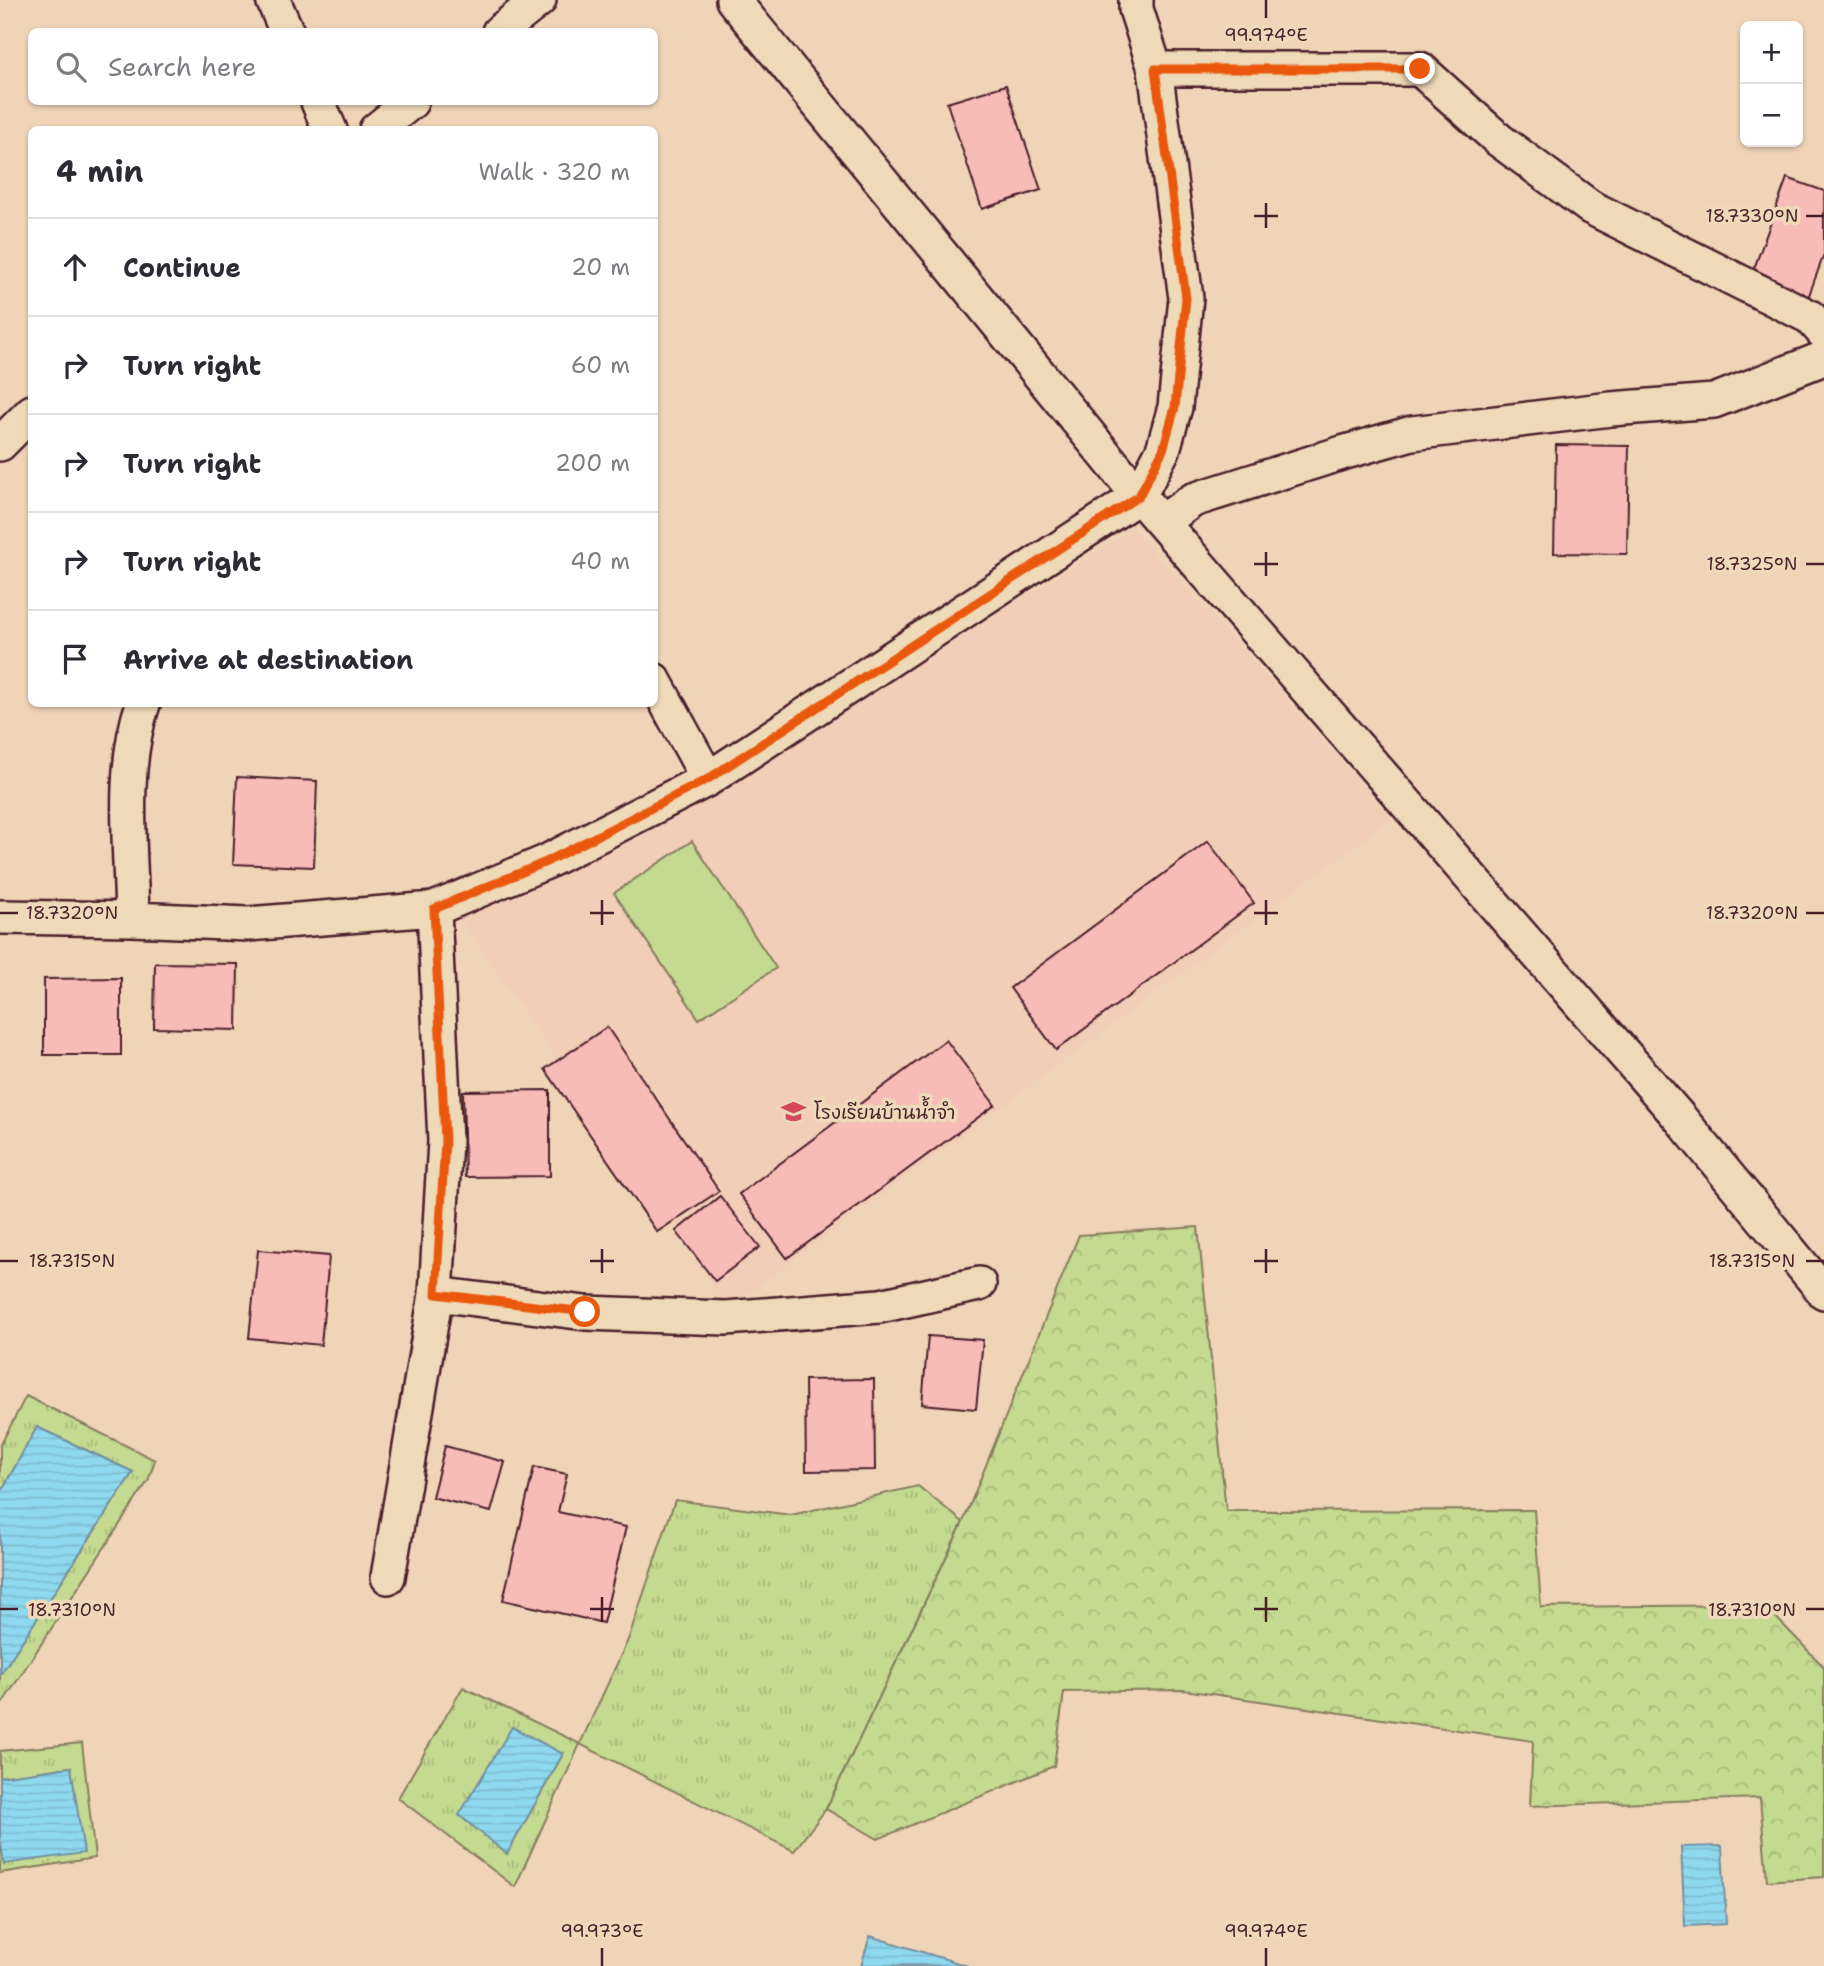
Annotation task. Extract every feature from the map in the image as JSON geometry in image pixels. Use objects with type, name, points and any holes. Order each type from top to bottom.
[{"type":"street","points":[[272,0],[284,28]]},
{"type":"street","points":[[504,28],[539,0]]},
{"type":"street","points":[[733,0],[1139,496],[1680,1118],[1824,1292]]},
{"type":"street","points":[[0,918],[132,919],[248,924],[434,909],[546,862],[708,779],[1139,496],[1163,450],[1175,407],[1186,298],[1155,69],[1136,9],[1136,0]]},
{"type":"street","points":[[1155,69],[1420,69],[1499,140],[1590,207],[1810,317],[1824,333]]},
{"type":"street","points":[[319,105],[328,126]]},
{"type":"street","points":[[381,126],[407,105]]},
{"type":"street","points":[[1162,522],[1193,500],[1412,433],[1611,409],[1714,401],[1824,358]]},
{"type":"street","points":[[0,444],[28,416]]},
{"type":"street","points":[[658,687],[708,779]]},
{"type":"street","points":[[132,919],[129,779],[133,731],[141,707]]},
{"type":"street","points":[[388,1577],[436,1294],[445,1141],[434,909]]},
{"type":"street","points":[[436,1294],[585,1312],[726,1318],[880,1306],[979,1284]]},
{"type":"shaded area","name":"โรงเรียนบ้านน้ำจำ","points":[[1133,529],[1392,818],[729,1308],[459,917],[635,841]]},
{"type":"green space","points":[[692,841],[776,968],[699,1019],[614,893]]},
{"type":"green space","points":[[1198,1227],[1226,1511],[1534,1510],[1541,1607],[1764,1605],[1824,1667],[1824,1877],[1767,1881],[1760,1798],[1530,1806],[1533,1741],[1184,1690],[1064,1692],[1054,1766],[878,1839],[826,1809],[963,1522],[1079,1235]]},
{"type":"green space","points":[[26,1396],[155,1460],[148,1481],[0,1707],[0,1675],[133,1472],[37,1427],[0,1494],[0,1446]]},
{"type":"green space","points":[[918,1486],[963,1522],[826,1809],[794,1851],[580,1744],[628,1640],[675,1500],[791,1515]]},
{"type":"green space","points":[[463,1687],[580,1744],[515,1887],[398,1798]],"holes":[[[563,1754],[507,1854],[459,1815]]]},
{"type":"green space","points":[[82,1743],[95,1858],[0,1873],[0,1838],[4,1864],[71,1767],[0,1777],[0,1751]]},
{"type":"water","points":[[37,1427],[133,1472],[0,1675],[0,1494]]},
{"type":"water","points":[[512,1727],[563,1754],[507,1854],[459,1815]]},
{"type":"water","points":[[71,1767],[84,1853],[4,1864],[0,1838],[0,1777]]},
{"type":"water","points":[[1722,1846],[1726,1924],[1685,1926],[1681,1847]]},
{"type":"water","points":[[870,1936],[968,1966],[861,1966]]},
{"type":"building","points":[[1006,85],[1041,190],[982,209],[947,103]]},
{"type":"building","points":[[1787,178],[1824,191],[1824,254],[1808,298],[1751,277]]},
{"type":"building","points":[[1556,445],[1629,446],[1627,554],[1554,553]]},
{"type":"building","points":[[237,777],[317,781],[314,867],[233,864]]},
{"type":"building","points":[[1208,841],[1254,903],[1056,1050],[1010,988]]},
{"type":"building","points":[[155,963],[238,964],[237,1030],[154,1028]]},
{"type":"building","points":[[121,978],[121,1055],[44,1055],[44,979]]},
{"type":"building","points":[[607,1027],[719,1191],[657,1232],[545,1069]]},
{"type":"building","points":[[946,1040],[995,1105],[787,1258],[739,1194]]},
{"type":"building","points":[[550,1090],[550,1176],[465,1177],[463,1091]]},
{"type":"building","points":[[720,1196],[760,1247],[715,1281],[676,1231]]},
{"type":"building","points":[[258,1250],[329,1256],[321,1345],[249,1338]]},
{"type":"building","points":[[928,1336],[983,1340],[976,1409],[922,1404]]},
{"type":"building","points":[[874,1379],[875,1470],[806,1471],[805,1380]]},
{"type":"building","points":[[445,1446],[505,1462],[491,1512],[432,1497]]},
{"type":"building","points":[[534,1467],[567,1474],[558,1512],[626,1527],[603,1623],[503,1600]]},
{"type":"place","name":"โรงเรียนบ้านน้ำจำ","points":[[794,1112]]},
{"type":"route","points":[[585,1312],[436,1294],[445,1141],[434,909],[546,862],[708,779],[1139,496],[1163,450],[1175,407],[1186,298],[1155,69],[1420,69]]}]
